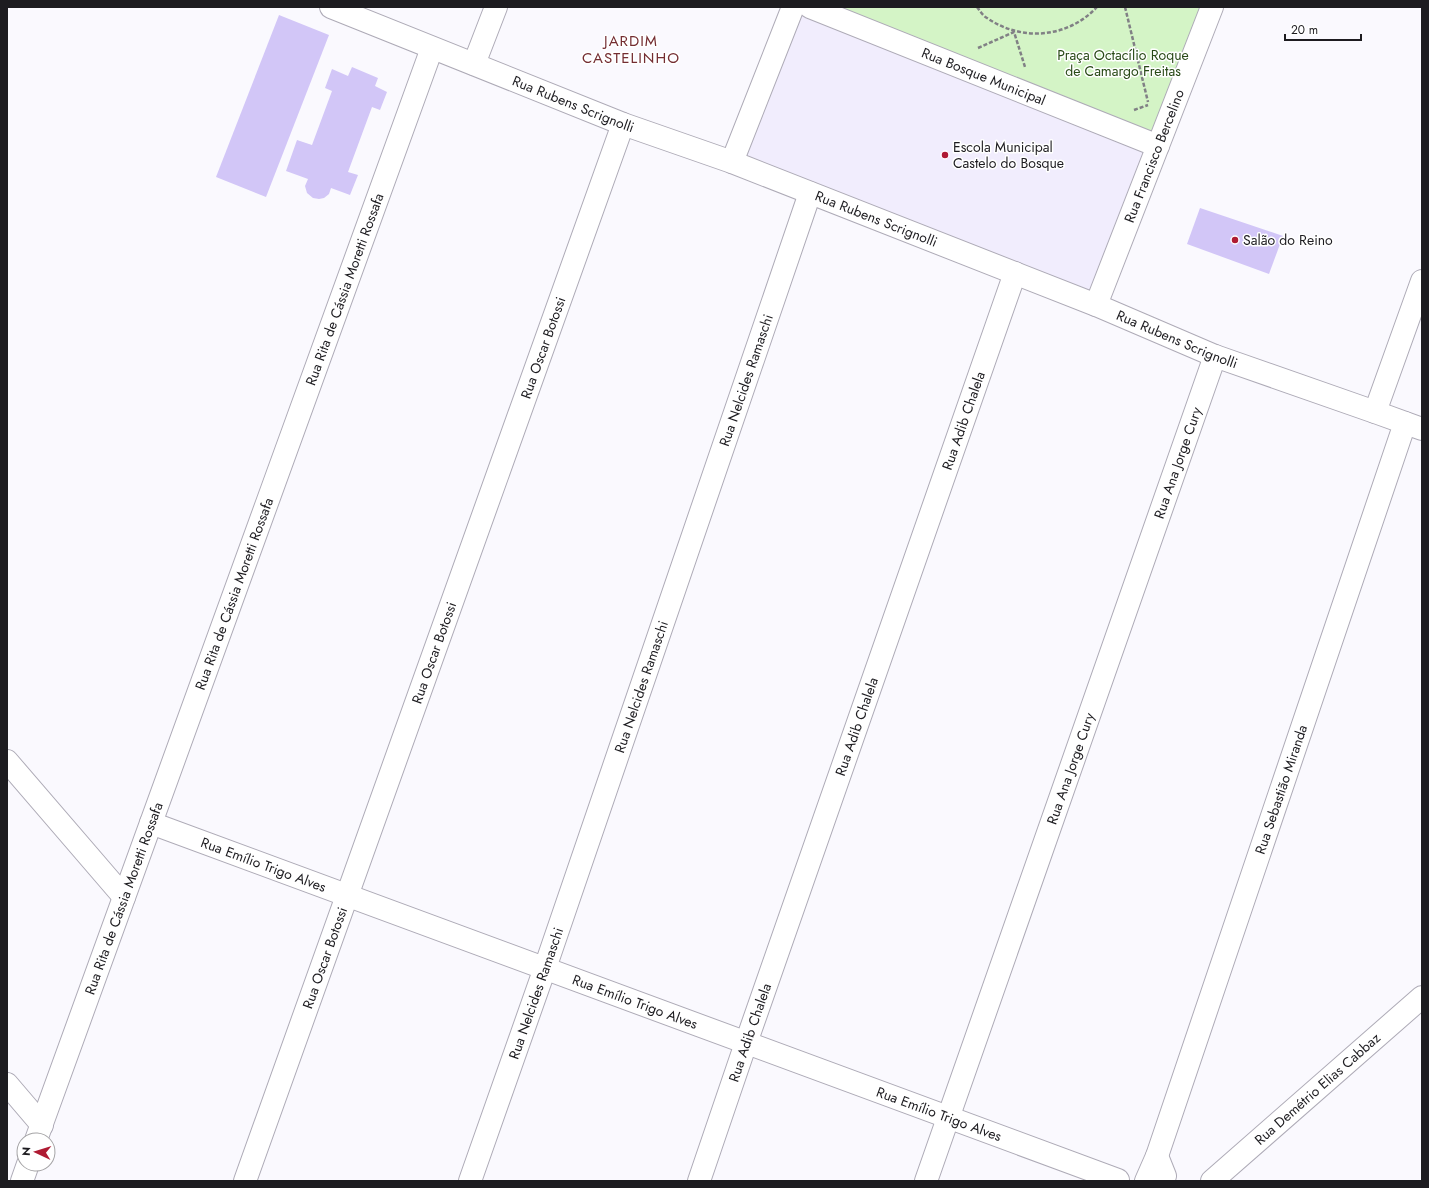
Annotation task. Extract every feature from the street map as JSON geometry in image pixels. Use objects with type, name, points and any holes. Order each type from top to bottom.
[{"type":"street","name":"Rua Rubens Scrignolli","points":[[331,7],[623,124],[732,162],[1015,273],[1096,305],[1215,356],[1414,426]]},
{"type":"street","points":[[474,64],[496,7]]},
{"type":"street","points":[[732,162],[793,7]]},
{"type":"street","name":"Rua Bosque Municipal","points":[[810,7],[1158,146]]},
{"type":"street","name":"Rua Francisco Bercelino","points":[[1096,305],[1212,7]]},
{"type":"street","name":"Rua Rita de Cássia Moretti Rossafa","points":[[39,1132],[432,48]]},
{"type":"street","name":"Rua Oscar Botossi","points":[[245,1181],[623,124]]},
{"type":"street","name":"Rua Nelcides Ramaschi","points":[[470,1181],[545,968],[810,193]]},
{"type":"street","name":"Rua Adib Chalela","points":[[699,1181],[746,1042],[1015,273]]},
{"type":"street","points":[[1375,412],[1422,281]]},
{"type":"street","name":"Rua Ana Jorge Cury","points":[[926,1181],[1215,356]]},
{"type":"street","name":"Rua Sebastião Miranda","points":[[1159,1180],[1157,1156],[1414,426]]},
{"type":"street","points":[[7,761],[124,897]]},
{"type":"street","name":"Rua Emílio Trigo Alves","points":[[151,823],[1120,1181]]},
{"type":"street","name":"Rua Demétrio Elias Cabbaz","points":[[1212,1181],[1422,997]]},
{"type":"street","points":[[7,1084],[39,1132]]},
{"type":"path","points":[[977,7],[986,18],[1014,32],[1040,34],[1065,29],[1088,17],[1097,7]]},
{"type":"path","points":[[1124,7],[1149,105]]},
{"type":"path","points":[[972,50],[1014,32]]},
{"type":"path","points":[[1014,32],[1026,70]]},
{"type":"shaded area","name":"Escola Municipal Castelo do Bosque","points":[[798,7],[1154,148],[1094,301],[737,161]]},
{"type":"green space","name":"Praça Octacílio Roque de Camargo Freitas","points":[[828,7],[1204,7],[1154,134]]},
{"type":"building","points":[[279,15],[329,35],[266,197],[216,177]]},
{"type":"building","points":[[352,67],[378,78],[375,86],[387,92],[380,110],[372,107],[348,172],[358,175],[350,195],[331,188],[329,194],[324,198],[313,198],[307,193],[305,186],[308,179],[286,171],[297,140],[312,145],[332,91],[325,88],[332,69],[348,76]]},
{"type":"building","name":"Salão do Reino","points":[[1200,208],[1283,236],[1269,274],[1187,244]]},
{"type":"place","name":"Escola Municipal Castelo do Bosque","points":[[945,155]]},
{"type":"place","name":"Salão do Reino","points":[[1235,240]]},
{"type":"district","name":"JARDIM CASTELINHO","points":[[631,50]]}]
